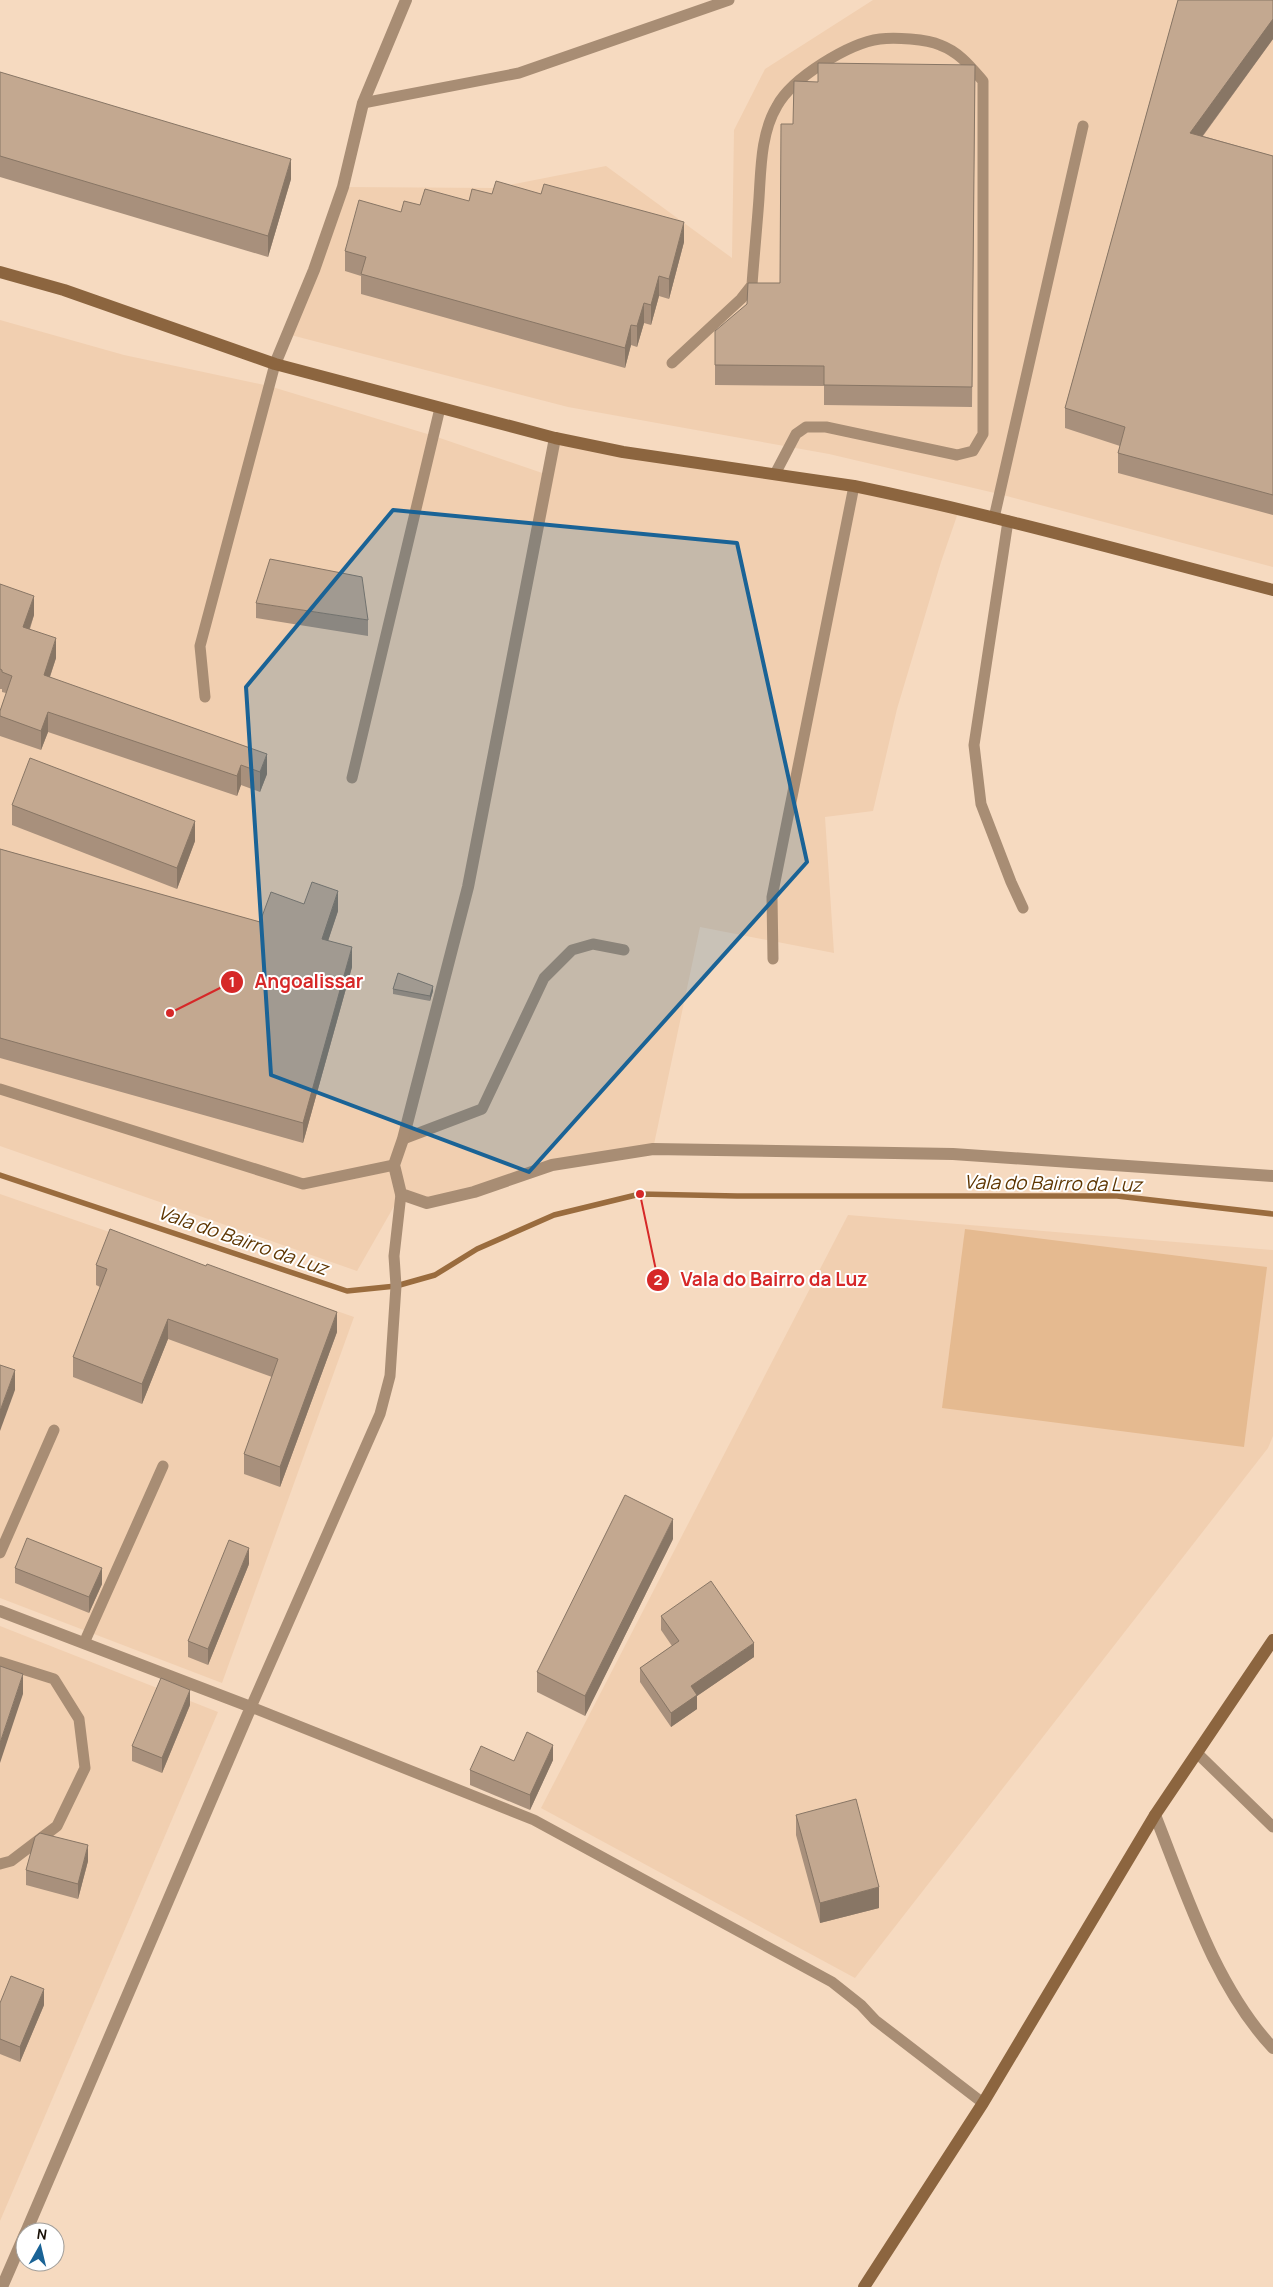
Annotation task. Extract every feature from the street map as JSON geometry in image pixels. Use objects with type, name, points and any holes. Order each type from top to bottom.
[{"type":"street","points":[[275,364],[314,270],[342,187],[363,103],[406,0]]},
{"type":"street","points":[[0,272],[64,290],[275,364],[555,438],[623,452],[854,486],[1008,521],[1273,590]]},
{"type":"street","points":[[555,438],[468,886],[403,1139],[394,1165],[401,1194],[427,1203],[474,1192],[552,1166],[653,1149],[953,1154],[1273,1176]]},
{"type":"street","points":[[0,1611],[251,1707],[30,2222]]},
{"type":"street","points":[[864,2287],[983,2103],[1155,1815],[1198,1754],[1273,1640]]},
{"type":"street","points":[[1155,1815],[1196,1917],[1231,1991],[1255,2029],[1273,2048]]},
{"type":"street","points":[[2,2287],[15,2256]]},
{"type":"lane","points":[[363,103],[519,74],[729,0]]},
{"type":"lane","points":[[672,363],[741,299],[752,285],[764,142],[777,105],[797,83],[821,64],[850,48],[880,39],[910,40],[939,44],[963,57],[982,81],[985,407],[983,434],[973,451],[957,455],[826,427],[806,427],[796,434],[775,474]]},
{"type":"lane","points":[[994,518],[1083,126]]},
{"type":"lane","points":[[206,697],[200,646],[275,364]]},
{"type":"lane","points":[[352,778],[440,408]]},
{"type":"lane","points":[[773,959],[772,897],[854,486]]},
{"type":"lane","points":[[1008,521],[974,745],[981,804],[1011,882],[1024,908]]},
{"type":"lane","points":[[403,1139],[482,1109],[544,978],[572,950],[593,944],[624,950]]},
{"type":"lane","points":[[0,1089],[303,1184],[394,1165]]},
{"type":"lane","points":[[401,1194],[394,1256],[396,1286],[390,1376],[380,1414],[251,1707],[534,1820],[832,1982],[861,2005],[875,2020],[983,2103]]},
{"type":"lane","points":[[0,1553],[54,1430]]},
{"type":"lane","points":[[84,1643],[163,1466]]},
{"type":"lane","points":[[0,1662],[54,1679],[79,1719],[84,1768],[57,1826],[11,1861],[0,1864]]},
{"type":"lane","points":[[1198,1754],[1273,1827]]},
{"type":"highlighted area","points":[[393,510],[737,543],[807,862],[529,1172],[271,1075],[246,687]]},
{"type":"shaded area","points":[[873,0],[1273,0],[1273,567],[999,494],[829,454],[568,407],[287,334],[343,187],[494,188],[606,166],[732,258],[734,130],[765,69]]},
{"type":"shaded area","points":[[0,320],[124,355],[269,386],[434,436],[548,475],[555,438],[959,510],[941,562],[897,709],[873,811],[825,817],[834,953],[700,927],[653,1149],[552,1165],[427,1203],[401,1194],[357,1271],[0,1146]]},
{"type":"shaded area","points":[[0,1194],[354,1317],[222,1683],[0,1598]]},
{"type":"shaded area","points":[[848,1215],[1273,1250],[1273,1436],[1268,1448],[855,1978],[541,1808]]},
{"type":"shaded area","points":[[965,1229],[1267,1267],[1244,1447],[942,1408]]},
{"type":"shaded area","points":[[0,1626],[218,1712],[0,2221]]},
{"type":"building","points":[[1178,0],[1273,0],[1273,19],[1190,133],[1273,156],[1273,495],[1118,453],[1125,427],[1065,408]]},
{"type":"building","points":[[818,63],[975,65],[972,387],[824,385],[824,366],[715,365],[715,331],[747,304],[748,283],[780,283],[781,124],[793,124],[794,81],[818,82]]},
{"type":"building","points":[[0,72],[291,159],[268,236],[0,156]]},
{"type":"building","points":[[496,181],[541,194],[544,184],[684,222],[669,279],[659,276],[651,305],[644,303],[637,326],[631,325],[625,348],[361,274],[366,257],[345,251],[359,200],[401,212],[404,201],[420,205],[425,189],[469,201],[472,189],[492,194]]},
{"type":"building","points":[[270,559],[362,577],[368,620],[256,603]]},
{"type":"building","points":[[0,584],[34,596],[23,627],[56,638],[44,675],[267,754],[260,772],[241,765],[237,776],[48,712],[41,731],[0,716],[12,676],[2,672],[0,669]]},
{"type":"building","points":[[30,758],[195,821],[177,868],[12,805]]},
{"type":"building","points":[[0,849],[260,922],[271,892],[304,904],[312,882],[338,891],[322,939],[352,947],[303,1123],[0,1038]]},
{"type":"building","points":[[398,973],[433,986],[430,996],[393,989]]},
{"type":"building","points":[[110,1229],[206,1266],[207,1264],[337,1312],[280,1467],[244,1454],[278,1359],[168,1319],[142,1384],[73,1357],[107,1269],[96,1265]]},
{"type":"building","points":[[0,1365],[15,1370],[0,1411]]},
{"type":"building","points":[[625,1495],[673,1519],[585,1696],[537,1672]]},
{"type":"building","points":[[27,1538],[102,1568],[89,1597],[15,1568]]},
{"type":"building","points":[[229,1540],[249,1548],[208,1649],[188,1641]]},
{"type":"building","points":[[711,1581],[754,1643],[691,1686],[697,1695],[671,1713],[640,1668],[679,1641],[661,1616]]},
{"type":"building","points":[[0,1666],[23,1674],[0,1743]]},
{"type":"building","points":[[161,1678],[190,1690],[162,1758],[132,1746]]},
{"type":"building","points":[[527,1732],[553,1745],[530,1795],[470,1770],[481,1746],[514,1761]]},
{"type":"building","points":[[856,1799],[879,1887],[820,1903],[796,1815]]},
{"type":"building","points":[[40,1833],[88,1845],[78,1884],[26,1870],[35,1837]]},
{"type":"building","points":[[11,1976],[44,1989],[20,2047],[0,2039],[0,2003]]},
{"type":"waterway","name":"Vala do Bairro da Luz","points":[[0,1175],[347,1291],[396,1286],[435,1275],[477,1249],[554,1215],[640,1194],[737,1196],[1117,1196],[1273,1214]]},
{"type":"place","name":"Angoalissar","points":[[170,1013]]},
{"type":"place","name":"Vala do Bairro da Luz","points":[[640,1194]]}]
